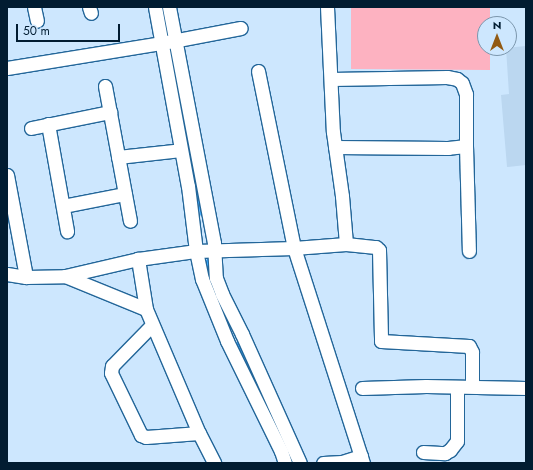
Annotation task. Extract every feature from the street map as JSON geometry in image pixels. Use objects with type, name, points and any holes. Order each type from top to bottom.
[{"type":"street","points":[[34,7],[37,21]]},
{"type":"street","points":[[155,7],[168,42],[215,251],[216,278],[300,463]]},
{"type":"street","points":[[169,7],[168,42],[181,150],[193,218],[196,251],[202,279],[227,341],[281,451],[285,463]]},
{"type":"street","points":[[327,7],[335,147],[342,196],[346,244]]},
{"type":"street","points":[[7,68],[168,42],[241,28]]},
{"type":"street","points":[[258,71],[294,248],[362,459],[323,463]]},
{"type":"street","points":[[331,79],[447,77],[457,79],[462,83],[466,94],[469,251]]},
{"type":"street","points":[[105,86],[130,221]]},
{"type":"street","points":[[30,128],[110,112]]},
{"type":"street","points":[[48,124],[67,231]]},
{"type":"street","points":[[335,147],[448,148],[466,146]]},
{"type":"street","points":[[118,157],[181,150]]},
{"type":"street","points":[[7,175],[26,277]]},
{"type":"street","points":[[63,206],[125,194]]},
{"type":"street","points":[[7,274],[26,277],[65,276],[138,259],[196,251],[294,248],[346,244],[376,246],[379,250],[381,341],[469,346],[472,352],[472,386]]},
{"type":"street","points":[[138,259],[146,309],[199,433],[214,463]]},
{"type":"street","points":[[65,276],[146,309]]},
{"type":"street","points":[[152,325],[112,366],[111,372],[141,435],[146,437],[199,433]]},
{"type":"street","points":[[227,341],[242,334]]},
{"type":"street","points":[[362,388],[472,386],[526,388]]},
{"type":"street","points":[[424,452],[445,453],[450,450],[457,441],[457,387]]},
{"type":"shaded area","points":[[351,7],[490,7],[490,16],[477,16],[477,56],[490,56],[490,70],[351,69]]},
{"type":"shaded area","points":[[526,46],[526,165],[507,167],[501,95],[509,94],[507,56],[517,56],[517,47]]},
{"type":"waterway","points":[[162,7],[166,29]]},
{"type":"waterway","points":[[172,62],[202,214]]},
{"type":"waterway","points":[[208,261],[206,271],[211,282]]},
{"type":"waterway","points":[[224,312],[230,327]]},
{"type":"waterway","points":[[238,344],[263,399]]}]
